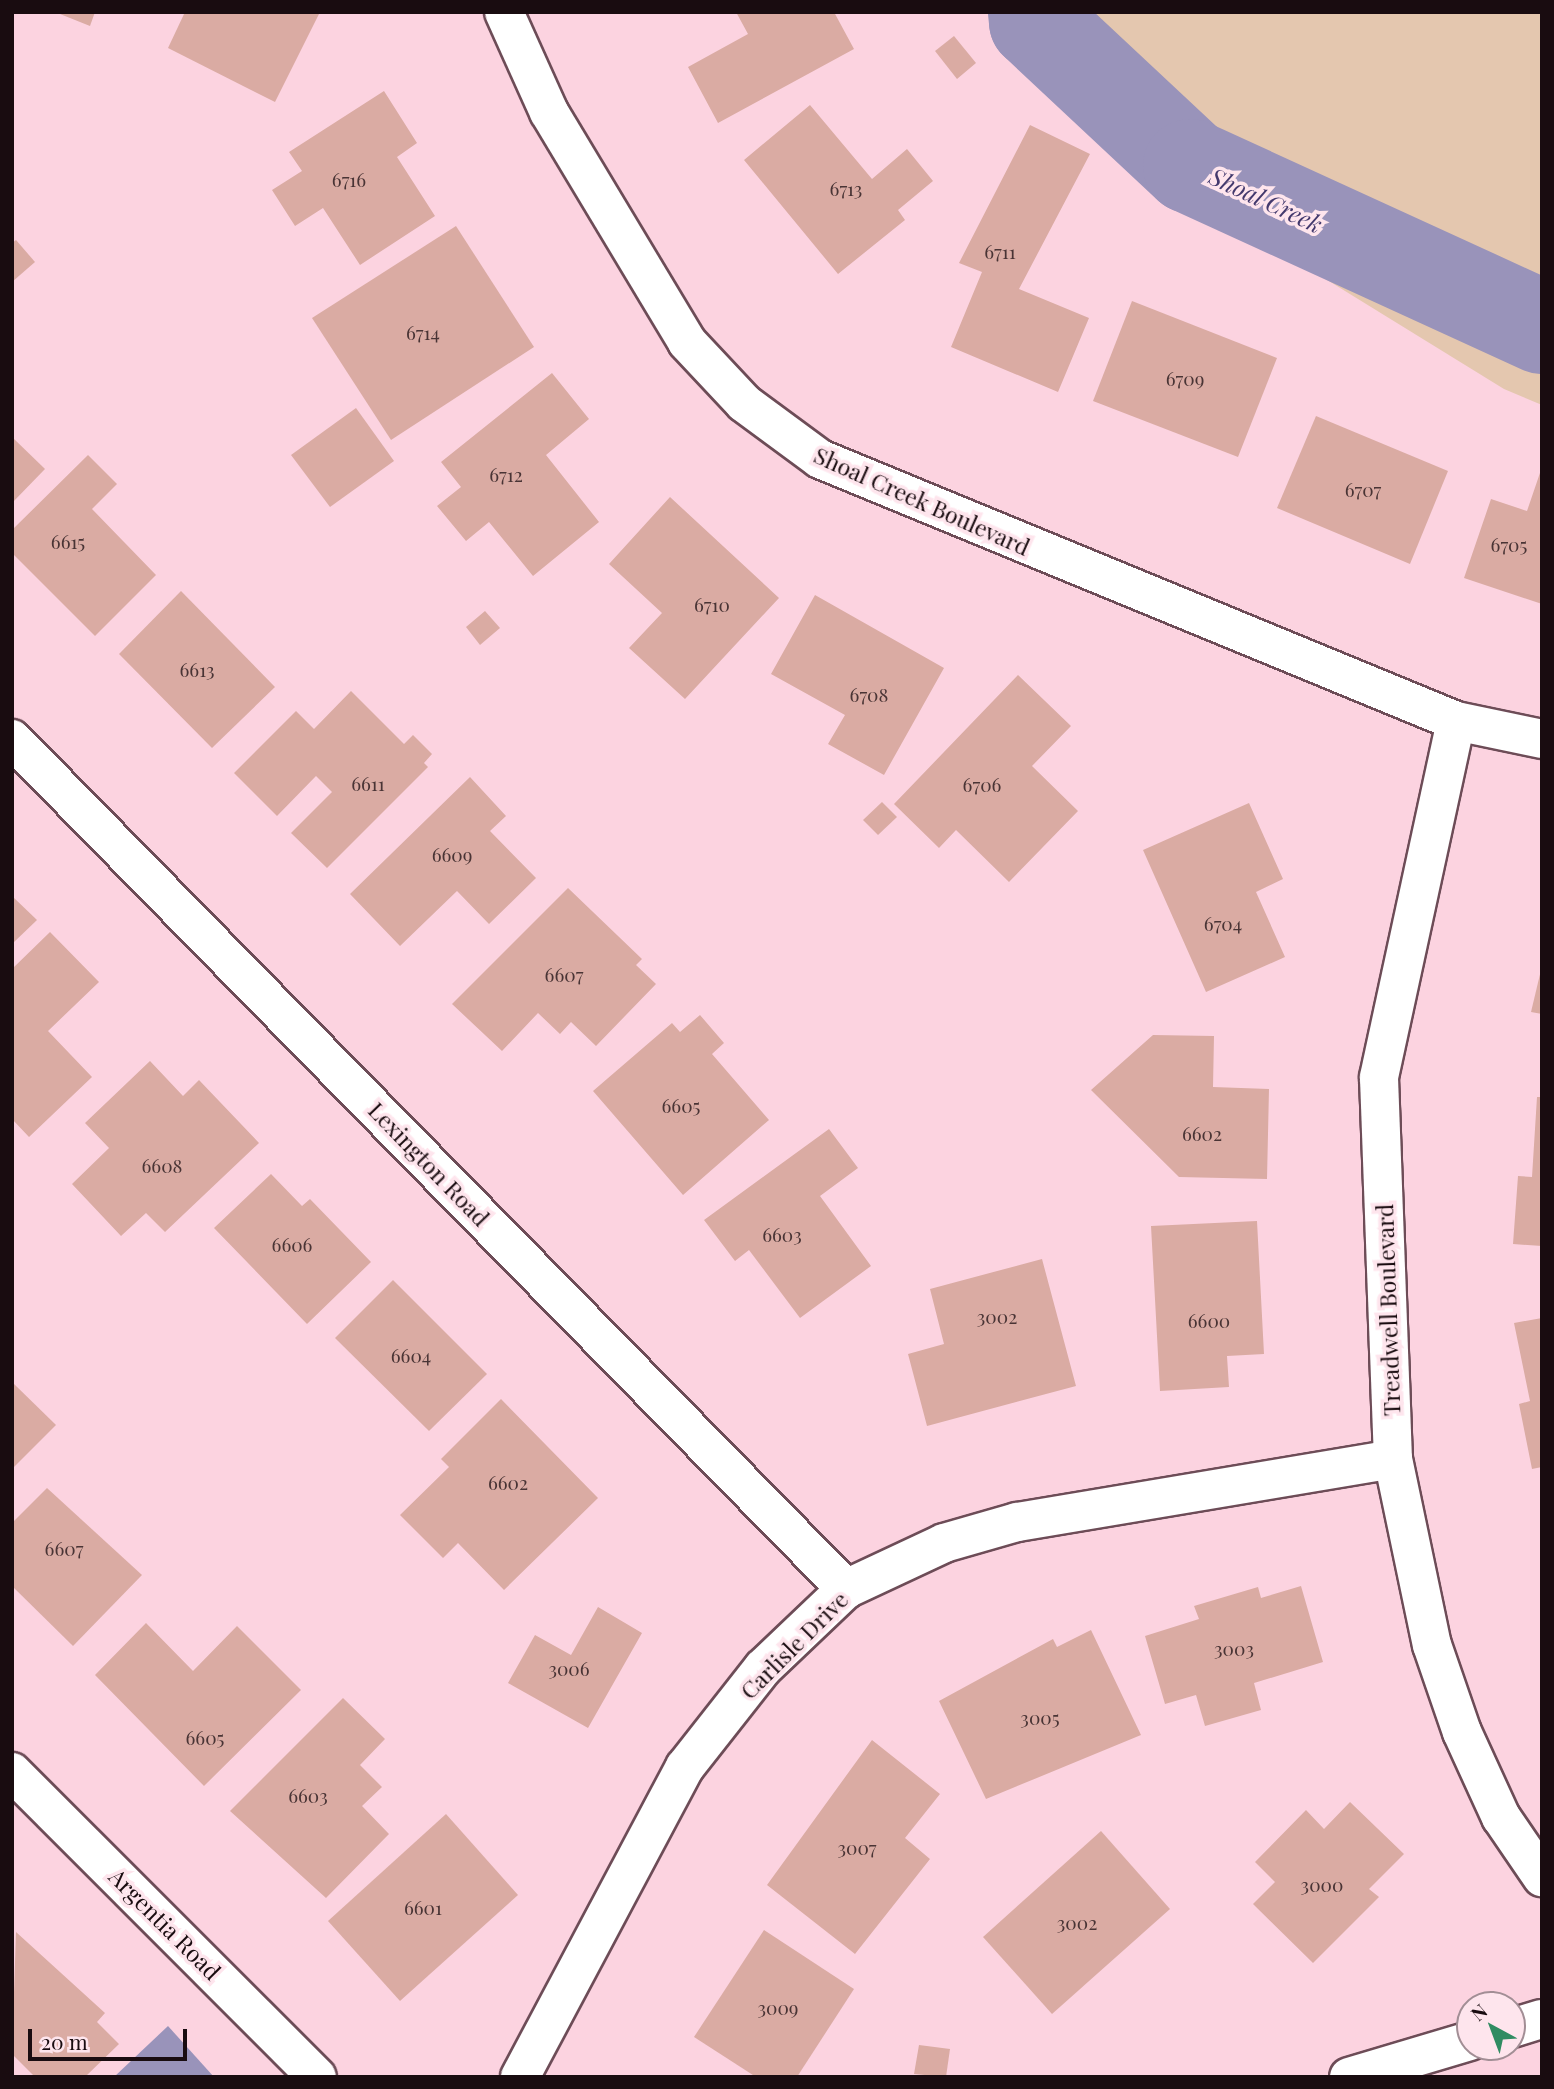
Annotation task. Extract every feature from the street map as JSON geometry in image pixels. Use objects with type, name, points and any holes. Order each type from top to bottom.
[{"type":"street","name":"Shoal Creek Boulevard","points":[[505,12],[549,112],[639,271],[687,342],[744,404],[820,459],[918,504],[1456,721],[1542,739]]},
{"type":"street","name":"Treadwell Boulevard","points":[[1456,721],[1379,1078],[1393,1459],[1446,1685],[1501,1817],[1542,1877]]},
{"type":"street","name":"Lexington Road","points":[[12,739],[846,1589]]},
{"type":"street","name":"Carlisle Drive","points":[[520,2077],[685,1767],[763,1668],[846,1589],[944,1543],[1017,1522],[1393,1459]]},
{"type":"street","name":"Argentia Road","points":[[12,1772],[317,2077]]},
{"type":"street","points":[[1349,2077],[1456,2045]]},
{"type":"shaded area","points":[[1014,12],[1542,12],[1542,405],[1504,389],[1152,172]]},
{"type":"shaded area","points":[[168,2026],[214,2077],[114,2077]]},
{"type":"building","points":[[55,12],[95,12],[90,26]]},
{"type":"building","points":[[185,12],[320,12],[275,102],[168,48]]},
{"type":"building","points":[[736,12],[834,12],[854,49],[718,123],[688,67],[748,34]]},
{"type":"building","points":[[954,36],[976,63],[957,79],[935,51]]},
{"type":"building","points":[[384,91],[417,143],[397,157],[435,216],[360,265],[323,208],[295,226],[272,190],[302,171],[289,152]]},
{"type":"building","points":[[810,105],[872,179],[907,149],[933,181],[898,210],[905,220],[838,274],[744,160]]},
{"type":"building","points":[[1030,125],[1090,154],[1019,289],[1089,318],[1058,392],[951,347],[982,272],[959,263]]},
{"type":"building","points":[[456,226],[534,347],[391,440],[312,318]]},
{"type":"building","points":[[16,240],[35,262],[12,282],[12,243]]},
{"type":"building","points":[[1132,301],[1277,358],[1238,457],[1093,401]]},
{"type":"building","points":[[552,373],[589,419],[546,455],[599,522],[533,576],[489,522],[466,541],[437,506],[461,487],[441,462]]},
{"type":"building","points":[[356,408],[394,461],[330,507],[291,455]]},
{"type":"building","points":[[1316,416],[1448,471],[1410,564],[1277,508]]},
{"type":"building","points":[[12,437],[45,469],[12,503]]},
{"type":"building","points":[[88,455],[117,484],[92,509],[156,575],[95,636],[12,553],[12,530]]},
{"type":"building","points":[[1542,467],[1542,604],[1464,578],[1491,499],[1527,511]]},
{"type":"building","points":[[670,497],[779,598],[685,699],[629,648],[662,613],[609,564]]},
{"type":"building","points":[[181,591],[275,687],[212,748],[119,654]]},
{"type":"building","points":[[815,595],[944,668],[884,775],[828,744],[845,715],[771,674]]},
{"type":"building","points":[[485,611],[500,628],[480,645],[466,627]]},
{"type":"building","points":[[1018,675],[1071,726],[1032,766],[1078,811],[1009,882],[956,830],[939,848],[894,804]]},
{"type":"building","points":[[351,691],[404,744],[413,735],[432,754],[424,763],[428,767],[327,868],[291,833],[332,792],[316,776],[277,816],[234,773],[296,711],[314,729]]},
{"type":"building","points":[[470,777],[506,816],[490,831],[536,878],[489,924],[457,891],[400,946],[350,894]]},
{"type":"building","points":[[882,802],[897,817],[878,835],[863,820]]},
{"type":"building","points":[[1249,803],[1283,879],[1256,892],[1285,957],[1206,992],[1143,850]]},
{"type":"building","points":[[568,888],[642,959],[636,965],[656,984],[596,1046],[571,1022],[560,1034],[538,1013],[502,1051],[452,1004]]},
{"type":"building","points":[[12,896],[37,920],[12,944]]},
{"type":"building","points":[[50,932],[99,982],[48,1031],[92,1077],[29,1137],[12,1119],[12,969]]},
{"type":"building","points":[[1542,970],[1542,1014],[1531,1012]]},
{"type":"building","points":[[700,1015],[724,1043],[712,1054],[769,1120],[683,1195],[593,1091],[672,1023],[680,1032]]},
{"type":"building","points":[[1153,1035],[1214,1036],[1213,1087],[1269,1089],[1267,1179],[1179,1177],[1091,1090]]},
{"type":"building","points":[[150,1061],[183,1096],[199,1080],[259,1143],[165,1232],[146,1213],[121,1236],[72,1184],[109,1148],[85,1123]]},
{"type":"building","points":[[1537,1097],[1542,1097],[1542,1246],[1513,1244],[1518,1176],[1532,1177]]},
{"type":"building","points":[[829,1129],[858,1168],[820,1196],[871,1266],[800,1318],[749,1250],[735,1261],[704,1220]]},
{"type":"building","points":[[271,1174],[302,1206],[310,1199],[371,1262],[307,1324],[214,1228]]},
{"type":"building","points":[[1257,1221],[1264,1354],[1227,1356],[1229,1387],[1160,1391],[1151,1226]]},
{"type":"building","points":[[1042,1259],[1076,1386],[927,1426],[908,1354],[944,1344],[930,1289]]},
{"type":"building","points":[[393,1280],[487,1374],[429,1431],[335,1338]]},
{"type":"building","points":[[1542,1318],[1542,1467],[1532,1469],[1519,1404],[1530,1401],[1514,1323]]},
{"type":"building","points":[[12,1382],[56,1425],[12,1469]]},
{"type":"building","points":[[501,1399],[598,1498],[504,1590],[458,1543],[443,1558],[400,1515],[449,1467],[441,1459]]},
{"type":"building","points":[[47,1488],[142,1575],[73,1646],[12,1586],[12,1523]]},
{"type":"building","points":[[1301,1586],[1323,1662],[1254,1683],[1261,1710],[1205,1726],[1196,1695],[1165,1704],[1145,1636],[1199,1619],[1194,1606],[1258,1587],[1261,1598]]},
{"type":"building","points":[[598,1607],[642,1633],[588,1728],[508,1683],[535,1635],[571,1655]]},
{"type":"building","points":[[146,1623],[193,1671],[237,1626],[301,1690],[204,1786],[95,1675]]},
{"type":"building","points":[[1091,1630],[1141,1735],[986,1799],[939,1701],[1053,1639],[1057,1647]]},
{"type":"building","points":[[343,1698],[385,1739],[360,1765],[382,1787],[362,1806],[389,1834],[326,1898],[230,1811]]},
{"type":"building","points":[[872,1740],[940,1794],[905,1838],[930,1859],[855,1954],[767,1885]]},
{"type":"building","points":[[1350,1802],[1404,1854],[1369,1889],[1379,1897],[1313,1963],[1253,1904],[1275,1882],[1255,1862],[1306,1810],[1324,1829]]},
{"type":"building","points":[[446,1814],[518,1895],[400,2001],[328,1921]]},
{"type":"building","points":[[1101,1831],[1170,1909],[1052,2014],[983,1937]]},
{"type":"building","points":[[764,1930],[854,1989],[797,2077],[756,2077],[694,2037]]},
{"type":"building","points":[[16,1932],[105,2013],[97,2022],[119,2044],[85,2077],[35,2077],[12,2054]]},
{"type":"building","points":[[919,2045],[950,2049],[946,2077],[914,2074]]},
{"type":"waterway","name":"Shoal Creek","points":[[1035,12],[1036,22],[1190,166],[1542,327]]}]
